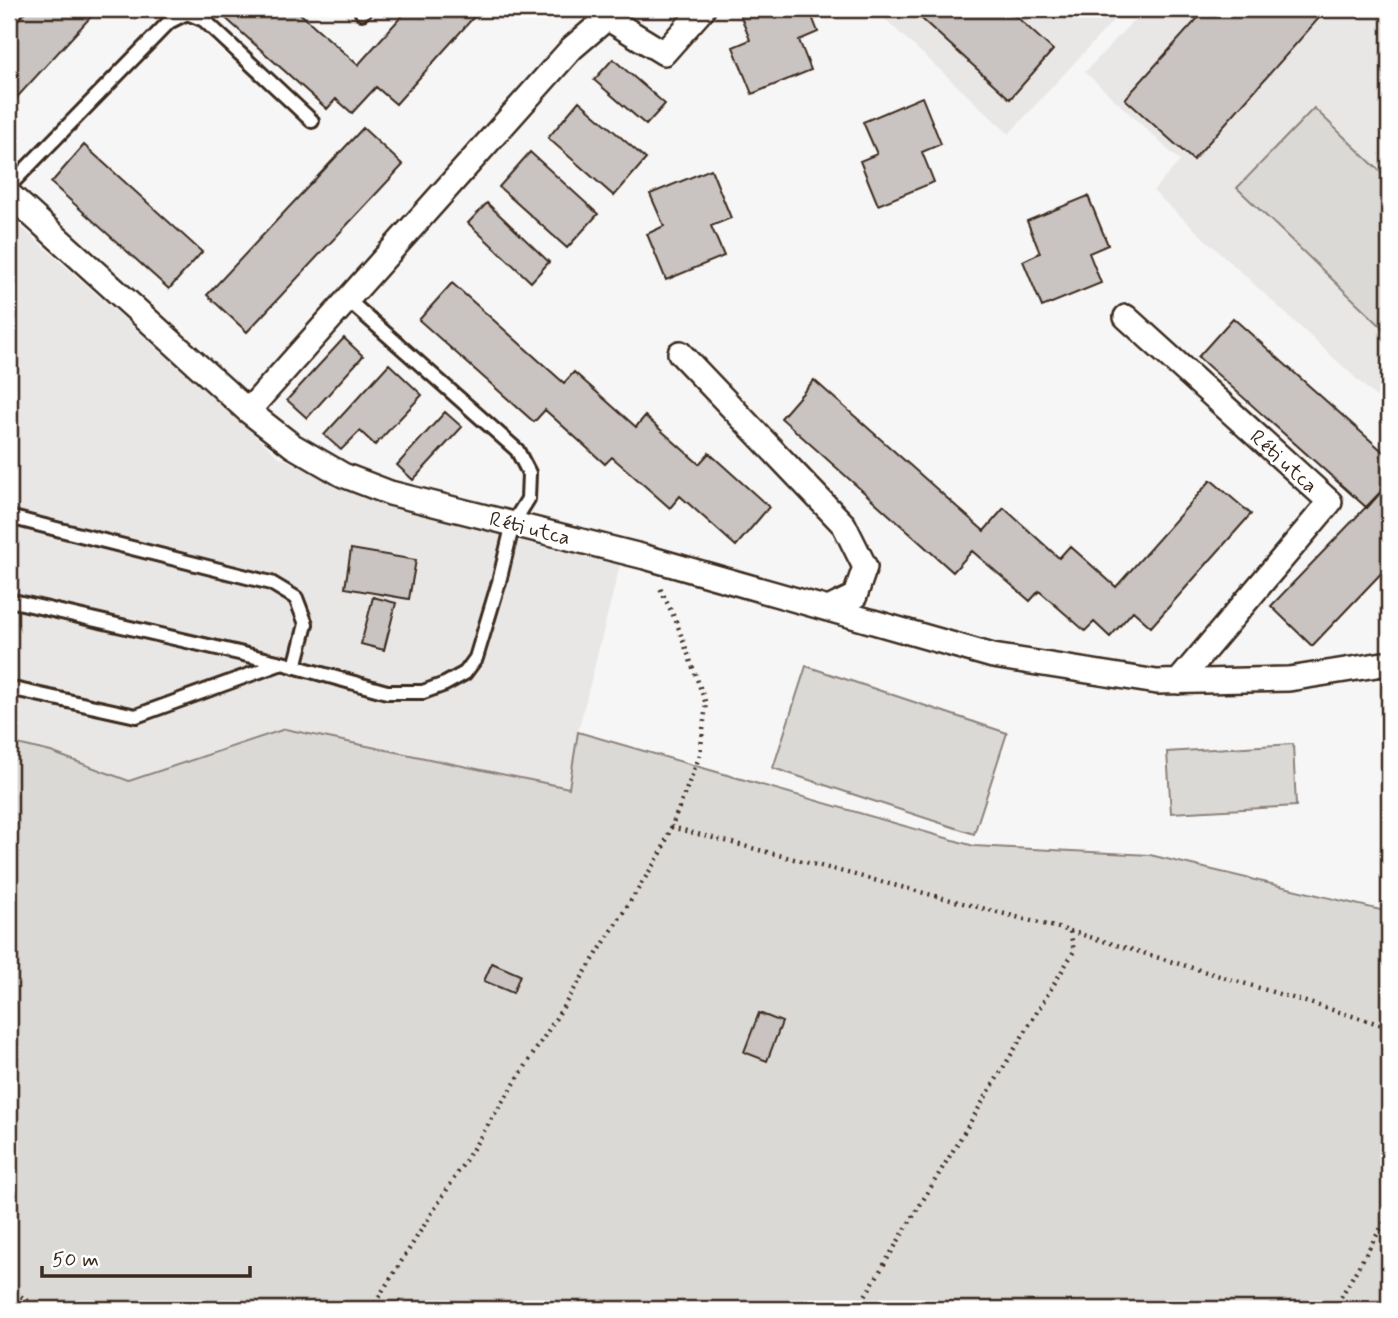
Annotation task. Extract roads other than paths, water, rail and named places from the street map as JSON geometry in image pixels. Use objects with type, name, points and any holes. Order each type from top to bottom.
[{"type":"street","points":[[247,411],[601,14],[664,53],[703,9]]},
{"type":"street","name":"Réti utca","points":[[9,194],[247,411],[293,446],[343,475],[390,494],[645,557],[993,656],[1157,682],[1289,679],[1389,663]]},
{"type":"street","name":"Réti utca","points":[[1126,317],[1330,502],[1178,682]]},
{"type":"street","points":[[680,353],[844,525],[865,568],[855,596],[828,609]]},
{"type":"lane","points":[[9,186],[169,22],[187,13],[204,20],[312,121]]},
{"type":"lane","points":[[9,600],[289,665],[387,692],[423,692],[465,673],[476,657],[499,582],[513,523],[528,499],[529,473],[517,450],[348,300]]},
{"type":"lane","points":[[9,517],[271,583],[296,598],[306,624],[289,665],[136,716],[9,688]]}]
